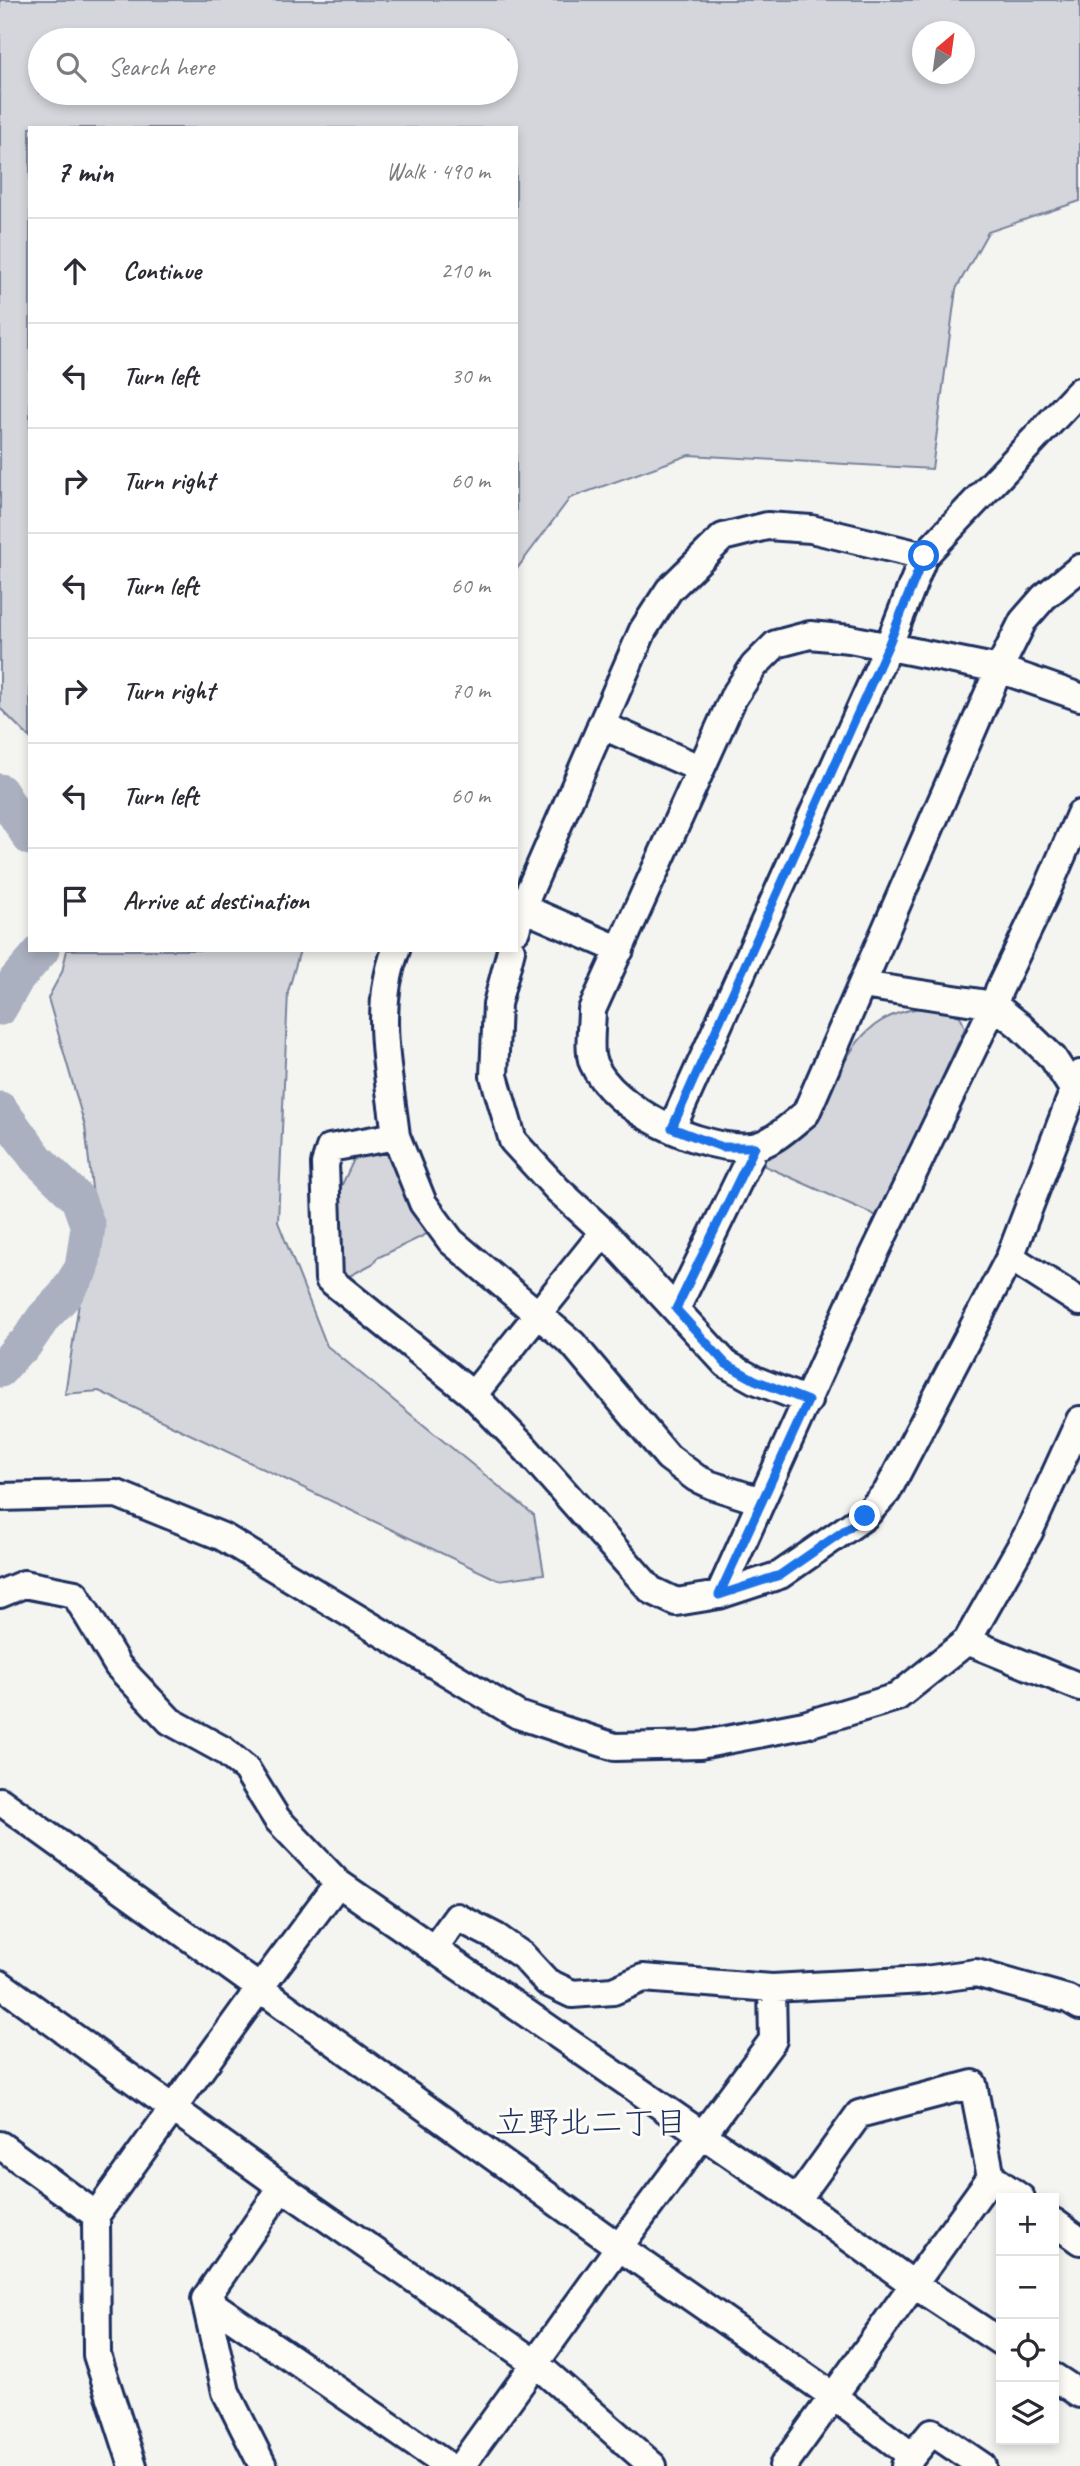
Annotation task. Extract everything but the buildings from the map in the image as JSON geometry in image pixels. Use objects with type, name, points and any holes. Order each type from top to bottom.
[{"type":"street","points":[[672,1128],[888,646],[924,556],[1080,391]]},
{"type":"street","points":[[620,950],[518,914],[643,630],[669,590],[723,537],[767,526],[811,529],[924,556]]},
{"type":"street","points":[[1080,568],[1044,597],[1023,621],[999,669],[806,1113],[780,1134],[755,1147],[722,1147],[634,1110],[605,1084],[592,1060],[592,1010],[733,698],[754,666],[776,644],[810,635],[888,646],[999,669],[1080,697]]},
{"type":"street","points":[[601,725],[701,769]]},
{"type":"street","points":[[719,1595],[853,1298],[995,1004],[1080,814]]},
{"type":"street","points":[[395,952],[388,971],[383,1021],[396,1136],[424,1203],[451,1241],[573,1344],[668,1457],[703,1482],[761,1501]]},
{"type":"street","points":[[510,952],[496,1004],[494,1076],[513,1142],[557,1189],[604,1232],[726,1364],[755,1380],[808,1401]]},
{"type":"street","points":[[396,1136],[330,1148],[325,1164],[329,1279],[473,1395],[526,1449],[651,1590],[676,1602],[719,1595],[780,1575],[865,1516],[887,1492],[1010,1257],[1076,1081],[995,1004],[862,985]]},
{"type":"street","points":[[676,1309],[755,1147]]},
{"type":"street","points":[[473,1395],[604,1232]]},
{"type":"street","points":[[1010,1257],[1080,1302]]},
{"type":"street","points":[[0,1497],[117,1494],[223,1537],[518,1715],[615,1747],[700,1745],[804,1725],[897,1697],[967,1641],[1029,1532],[1080,1420]]},
{"type":"street","points":[[0,1594],[23,1584],[75,1594],[118,1666],[170,1721],[223,1749],[246,1769],[277,1819],[338,1883],[797,2200],[913,2284],[996,2339]]},
{"type":"street","points":[[967,1641],[1080,1687]]},
{"type":"street","points":[[0,1801],[619,2247],[833,2396],[908,2461],[932,2432],[982,2466]]},
{"type":"street","points":[[133,2466],[97,2355],[96,2215],[258,1989],[338,1883]]},
{"type":"street","points":[[434,1949],[457,1917],[496,1937],[523,1956],[547,1982],[572,1994],[613,1991],[643,1979],[772,1988],[925,1980],[976,1973],[1068,1999],[1080,2007]]},
{"type":"street","points":[[0,1984],[282,2187],[535,2363],[643,2462]]},
{"type":"street","points":[[461,2466],[773,2040],[772,1988]]},
{"type":"street","points":[[797,2200],[859,2114],[973,2084],[990,2176],[1014,2193]]},
{"type":"street","points":[[0,2145],[96,2215]]},
{"type":"street","points":[[783,2466],[990,2176]]},
{"type":"street","points":[[263,2466],[226,2392],[205,2299],[282,2187]]},
{"type":"street","points":[[1059,2226],[1080,2241]]},
{"type":"street","points":[[205,2299],[448,2466]]},
{"type":"street","points":[[1059,2380],[1080,2394]]},
{"type":"shaded area","points":[[0,0],[1080,0],[1080,201],[988,232],[956,289],[932,469],[689,455],[570,498],[518,567],[518,126],[28,126],[28,736],[0,708]]},
{"type":"shaded area","points":[[67,952],[299,952],[288,992],[278,1222],[327,1346],[534,1515],[544,1574],[498,1580],[99,1391],[65,1394],[94,1206],[85,1126],[48,998],[62,972]]},
{"type":"shaded area","points":[[921,1008],[934,1008],[960,1016],[965,1028],[879,1217],[756,1162],[789,1145],[812,1124],[844,1063],[862,1037],[886,1018]]},
{"type":"shaded area","points":[[387,1148],[431,1232],[377,1258],[374,1263],[344,1279],[338,1274],[339,1191],[356,1155]]},
{"type":"waterway","points":[[0,791],[28,835]]},
{"type":"waterway","points":[[0,1008],[16,980],[40,952]]},
{"type":"waterway","points":[[0,1109],[37,1159],[78,1199],[88,1227],[82,1268],[65,1295],[44,1317],[24,1346],[19,1348],[0,1370]]},
{"type":"district","name":"立野北二丁目","points":[[591,2122]]},
{"type":"route","points":[[865,1516],[780,1575],[719,1595],[808,1401],[755,1380],[726,1364],[676,1309],[755,1147],[722,1147],[672,1128],[888,646],[924,556]]}]
